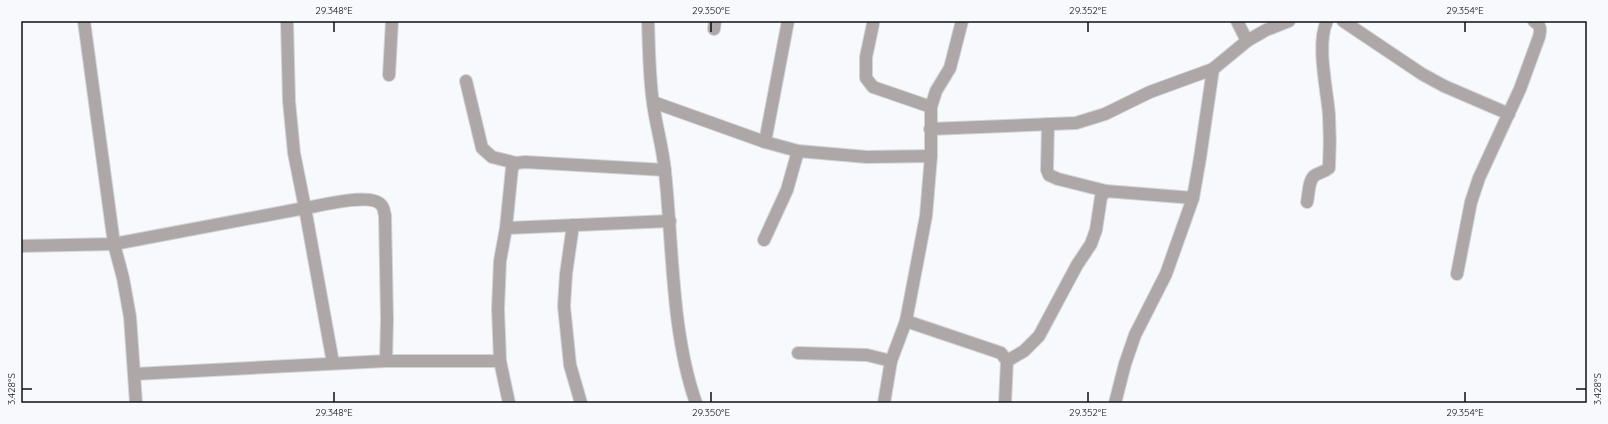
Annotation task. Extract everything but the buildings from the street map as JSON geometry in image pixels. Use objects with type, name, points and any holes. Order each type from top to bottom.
[{"type":"street","points":[[84,21],[114,244],[123,278],[130,317],[136,403]]},
{"type":"street","points":[[287,21],[290,108],[294,153],[332,363]]},
{"type":"street","points":[[389,75],[392,21]]},
{"type":"street","points":[[648,21],[652,102],[665,170],[682,347],[690,387],[696,403]]},
{"type":"street","points":[[765,142],[788,21]]},
{"type":"street","points":[[884,403],[891,361],[906,321],[926,216],[931,156],[931,107],[936,91],[950,68],[962,21]]},
{"type":"street","points":[[1236,21],[1247,41]]},
{"type":"street","points":[[930,129],[1076,123],[1105,114],[1150,92],[1213,69],[1247,41],[1266,30],[1289,21]]},
{"type":"street","points":[[1307,202],[1310,182],[1315,176],[1324,173],[1328,168],[1329,116],[1323,47],[1323,32],[1327,21]]},
{"type":"street","points":[[1343,21],[1422,74],[1444,86],[1509,114]]},
{"type":"street","points":[[1457,274],[1471,202],[1479,178],[1520,89],[1539,37],[1541,29],[1534,21]]},
{"type":"street","points":[[873,24],[866,57],[866,78],[873,87],[931,107]]},
{"type":"street","points":[[1115,403],[1125,364],[1135,335],[1166,274],[1193,198],[1213,69]]},
{"type":"street","points":[[466,81],[482,148],[492,157],[516,163],[525,162],[665,170]]},
{"type":"street","points":[[652,102],[765,142],[798,151],[868,157],[931,156]]},
{"type":"street","points":[[1048,124],[1047,170],[1049,175],[1058,179],[1106,191],[1193,198]]},
{"type":"street","points":[[764,240],[787,190],[798,151]]},
{"type":"street","points":[[510,403],[500,361],[498,309],[500,261],[506,228],[512,168],[516,163]]},
{"type":"street","points":[[1007,361],[1024,351],[1039,336],[1077,265],[1092,244],[1102,197],[1106,191]]},
{"type":"street","points":[[21,246],[114,244],[342,201],[370,199],[382,206],[385,215],[386,361]]},
{"type":"street","points":[[506,228],[670,221]]},
{"type":"street","points":[[573,225],[566,274],[564,306],[570,364],[581,403]]},
{"type":"street","points":[[906,321],[1001,353],[1007,361],[1005,403]]},
{"type":"street","points":[[798,353],[867,355],[891,361]]},
{"type":"street","points":[[135,374],[386,361],[500,361]]}]
